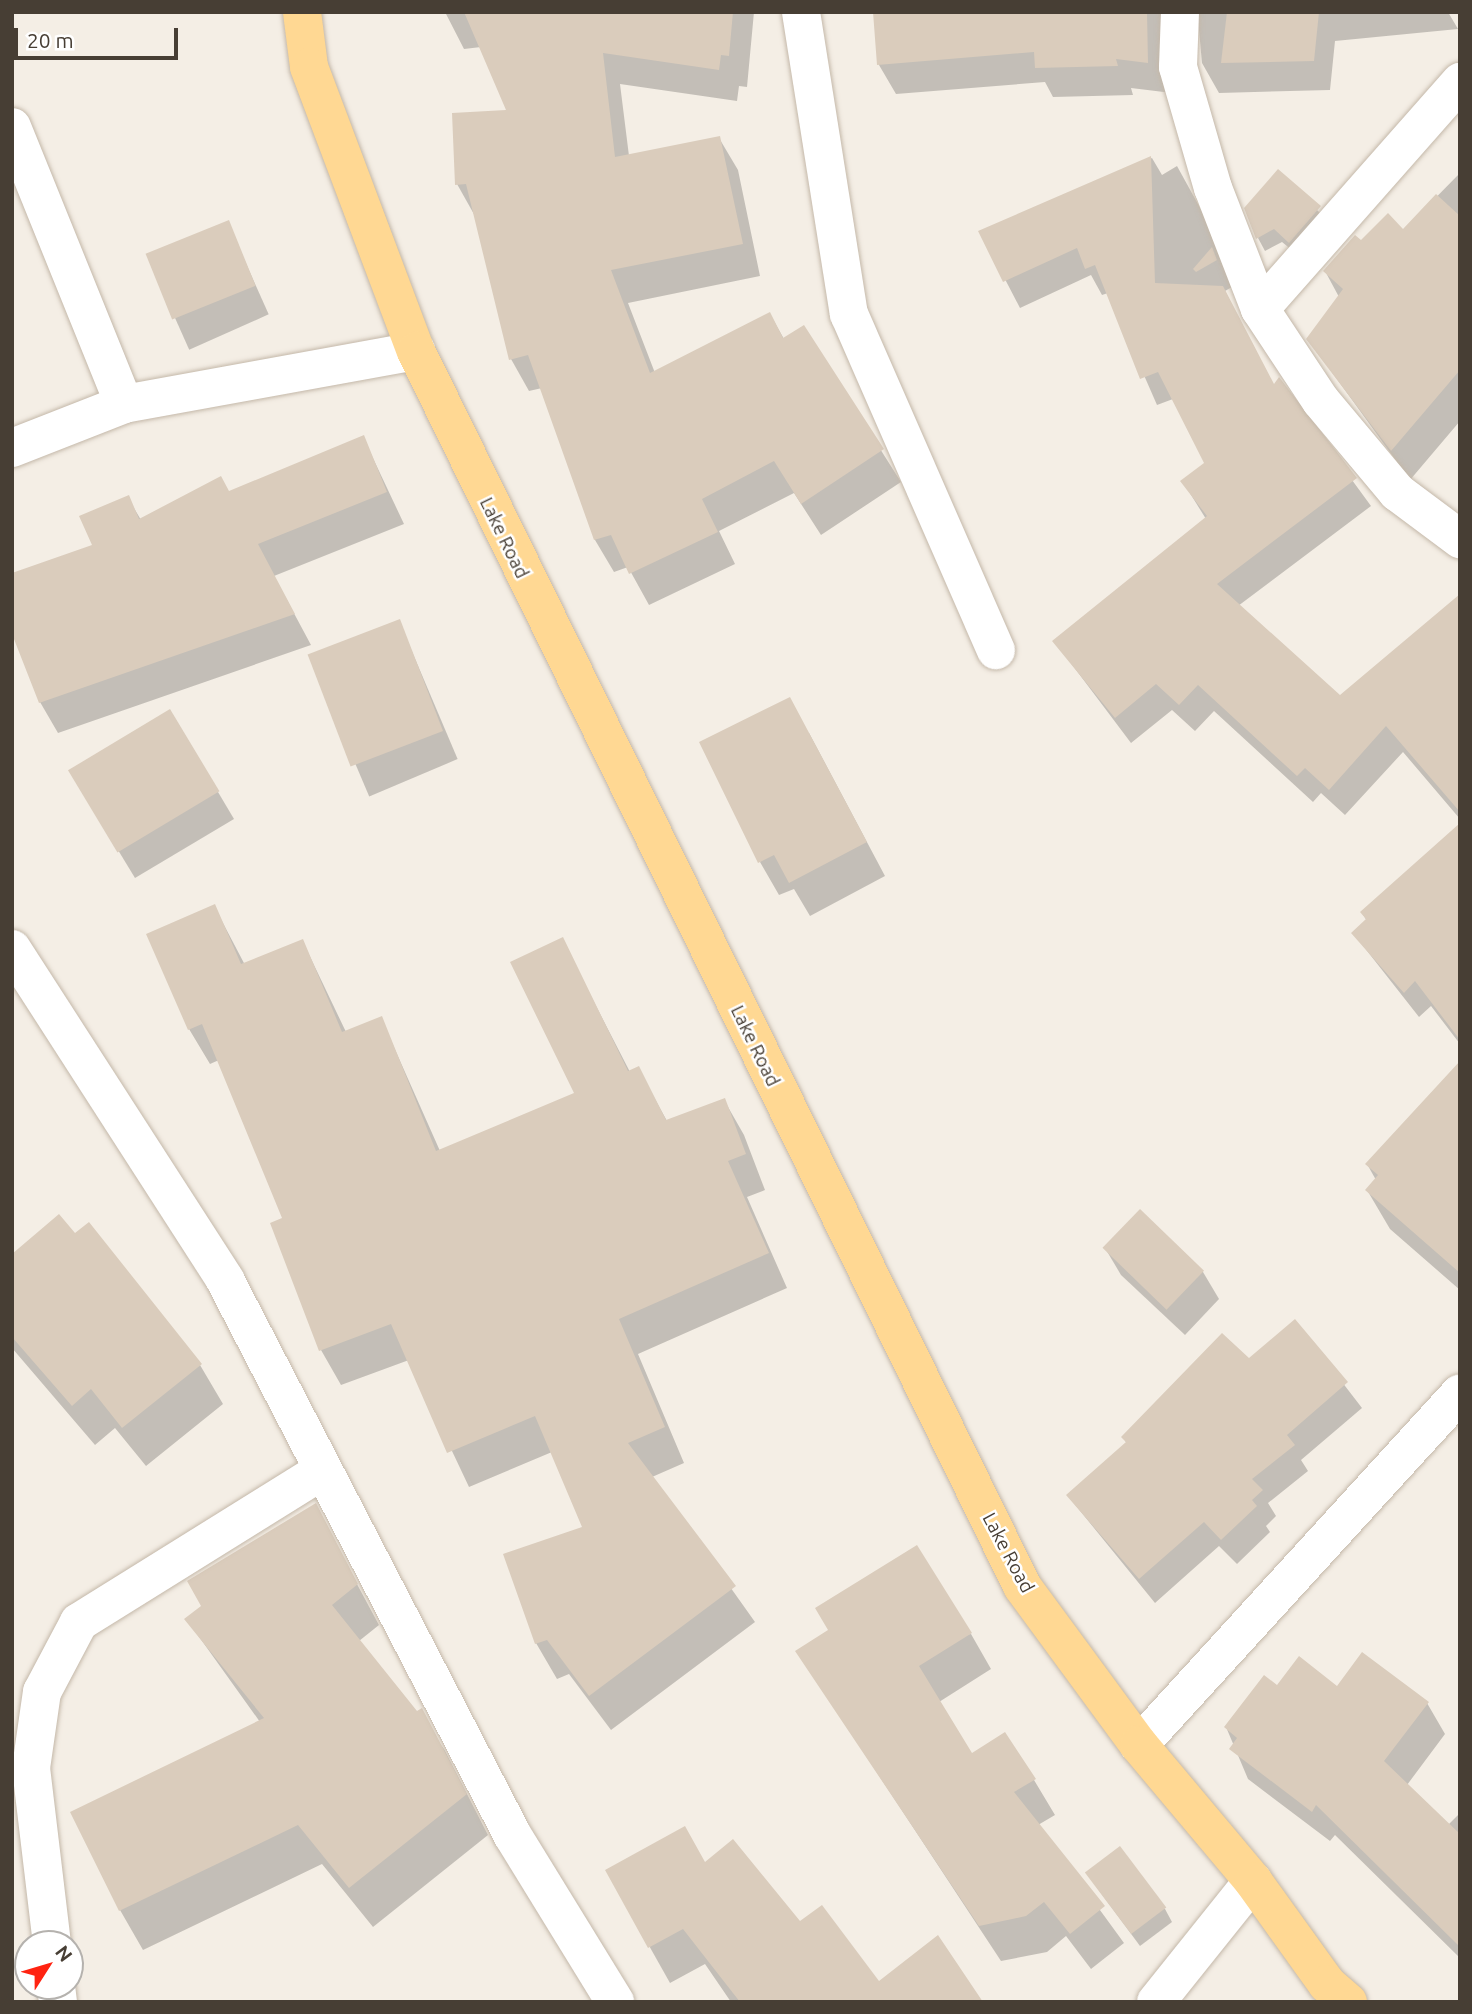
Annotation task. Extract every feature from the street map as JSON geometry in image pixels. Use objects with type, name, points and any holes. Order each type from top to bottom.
[{"type":"main road","name":"Lake Road","points":[[302,12],[309,67],[416,351],[1022,1586],[1139,1745],[1253,1881],[1327,1984],[1348,2002]]},
{"type":"street","points":[[801,12],[849,314],[996,650]]},
{"type":"street","points":[[1180,12],[1178,67],[1213,188],[1261,309],[1321,401],[1398,492],[1460,539]]},
{"type":"street","points":[[1261,309],[1460,82]]},
{"type":"street","points":[[12,127],[124,404]]},
{"type":"street","points":[[12,448],[124,404],[416,351]]},
{"type":"street","points":[[12,949],[225,1280],[513,1836],[615,2002]]},
{"type":"street","points":[[1139,1745],[1460,1394]]},
{"type":"street","points":[[50,1930],[31,1769],[42,1692],[79,1622],[323,1471]]},
{"type":"street","points":[[1156,2002],[1253,1881]]},
{"type":"building","points":[[464,12],[733,12],[729,56],[721,55],[719,70],[603,53],[615,157],[720,136],[743,244],[611,270],[650,373],[770,312],[783,338],[804,325],[884,449],[801,504],[774,461],[702,499],[718,532],[629,574],[611,535],[594,540],[528,355],[509,360],[466,184],[455,185],[452,113],[506,110]]},
{"type":"building","points":[[873,12],[1147,12],[1148,63],[1116,59],[1118,66],[1035,68],[1034,52],[877,65]]},
{"type":"building","points":[[1227,12],[1319,12],[1314,61],[1221,63]]},
{"type":"building","points":[[1151,156],[1155,283],[1223,286],[1274,384],[1279,377],[1357,478],[1217,584],[1340,695],[1460,594],[1460,812],[1386,726],[1329,790],[1305,768],[1297,776],[1198,685],[1179,705],[1156,684],[1115,718],[1052,641],[1207,516],[1180,481],[1204,463],[1158,372],[1140,379],[1095,265],[1085,269],[1077,248],[1003,282],[978,231]]},
{"type":"building","points":[[1278,169],[1321,206],[1289,243],[1274,229],[1256,239],[1244,208]]},
{"type":"building","points":[[1436,194],[1460,216],[1460,370],[1391,451],[1306,339],[1343,289],[1323,271],[1355,235],[1361,240],[1388,213],[1403,229]]},
{"type":"building","points":[[229,220],[256,286],[172,320],[146,254]]},
{"type":"building","points":[[1212,247],[1217,260],[1196,272],[1193,269]]},
{"type":"building","points":[[364,435],[387,492],[258,544],[295,614],[39,703],[12,634],[12,573],[92,545],[79,516],[129,495],[139,519],[221,476],[229,491]]},
{"type":"building","points":[[400,619],[443,731],[351,767],[308,654]]},
{"type":"building","points":[[790,697],[867,842],[789,883],[774,855],[758,863],[699,742]]},
{"type":"building","points":[[170,709],[219,791],[117,853],[68,770]]},
{"type":"building","points":[[1460,823],[1460,1040],[1415,981],[1404,993],[1351,933],[1366,919],[1360,912]]},
{"type":"building","points":[[215,904],[241,964],[303,939],[342,1032],[382,1016],[436,1151],[574,1093],[510,962],[563,937],[628,1071],[639,1066],[666,1120],[725,1098],[746,1154],[728,1161],[769,1253],[619,1319],[665,1427],[628,1443],[736,1586],[589,1696],[547,1640],[535,1644],[503,1554],[582,1527],[535,1416],[447,1453],[391,1324],[319,1351],[270,1223],[282,1218],[202,1024],[188,1030],[146,934]]},
{"type":"building","points":[[1460,1061],[1460,1273],[1365,1190],[1378,1175],[1365,1164]]},
{"type":"building","points":[[1140,1209],[1204,1271],[1167,1310],[1102,1248]]},
{"type":"building","points":[[59,1214],[75,1233],[89,1222],[202,1364],[122,1428],[91,1389],[72,1406],[12,1337],[12,1254]]},
{"type":"building","points":[[1295,1319],[1348,1382],[1287,1435],[1295,1445],[1252,1479],[1263,1490],[1252,1500],[1257,1506],[1221,1540],[1204,1522],[1139,1579],[1066,1495],[1126,1442],[1121,1437],[1222,1333],[1249,1358]]},
{"type":"building","points":[[316,1503],[358,1584],[332,1605],[417,1711],[422,1708],[467,1794],[349,1888],[298,1825],[119,1911],[70,1812],[264,1718],[184,1619],[201,1606],[187,1581]]},
{"type":"building","points":[[917,1545],[972,1633],[919,1666],[972,1753],[1005,1732],[1036,1779],[1014,1792],[1105,1906],[1070,1934],[1044,1902],[1026,1916],[979,1926],[795,1651],[828,1630],[815,1608]]},
{"type":"building","points":[[1362,1652],[1429,1702],[1384,1761],[1460,1834],[1460,1947],[1316,1805],[1312,1812],[1229,1749],[1237,1738],[1224,1727],[1264,1675],[1277,1685],[1299,1656],[1337,1686]]},
{"type":"building","points":[[685,1826],[705,1862],[733,1839],[800,1921],[822,1905],[879,1981],[938,1935],[983,2002],[740,2002],[683,1929],[648,1948],[605,1870]]},
{"type":"building","points":[[1120,1846],[1166,1907],[1131,1934],[1085,1872]]}]
